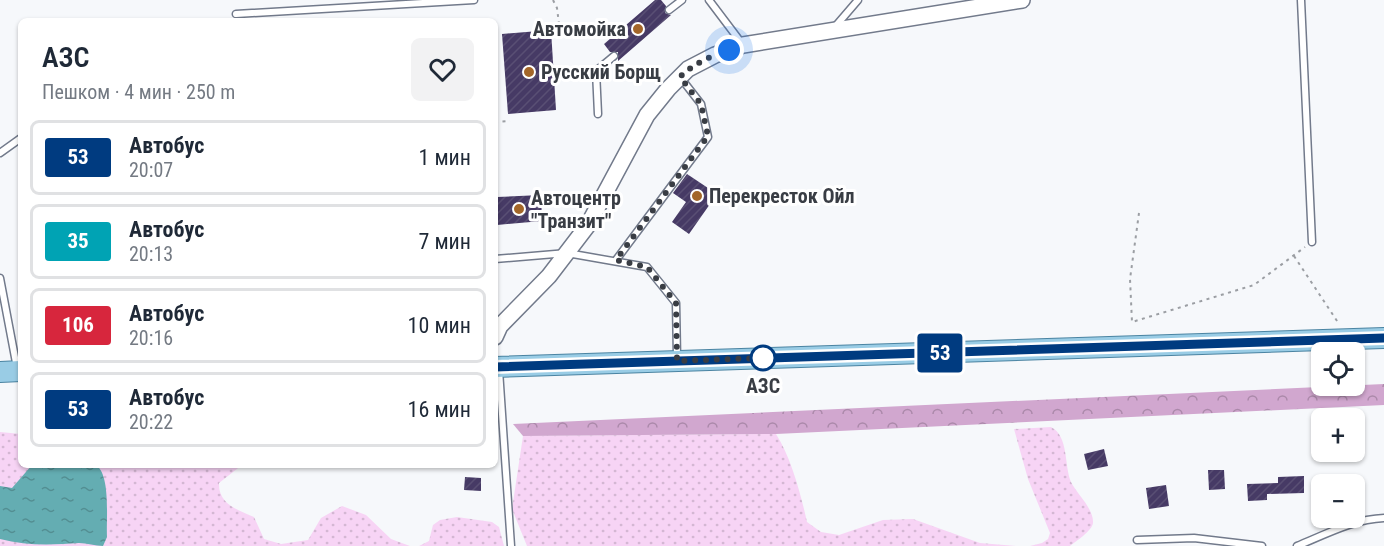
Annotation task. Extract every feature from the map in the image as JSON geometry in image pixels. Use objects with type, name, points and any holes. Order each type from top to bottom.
[{"type":"main road","points":[[498,367],[1384,338]]},
{"type":"street","points":[[498,331],[567,253],[588,225],[646,115],[688,69],[715,55],[743,45],[1022,0]]},
{"type":"lane","points":[[236,14],[474,0]]},
{"type":"lane","points":[[669,10],[682,0]]},
{"type":"lane","points":[[709,0],[743,45]]},
{"type":"lane","points":[[831,30],[858,0]]},
{"type":"lane","points":[[1301,0],[1312,242]]},
{"type":"lane","points":[[598,114],[596,72],[614,56]]},
{"type":"lane","points":[[616,260],[708,136],[701,104],[680,77]]},
{"type":"lane","points":[[0,153],[18,140]]},
{"type":"lane","points":[[498,259],[567,253],[647,267],[676,303],[677,361]]},
{"type":"lane","points":[[0,278],[13,371]]},
{"type":"lane","points":[[498,379],[512,546]]},
{"type":"lane","points":[[1297,546],[1348,526],[1375,518],[1384,518]]},
{"type":"lane","points":[[1137,540],[1194,538],[1262,546]]},
{"type":"path","points":[[553,0],[557,8],[560,32]]},
{"type":"path","points":[[498,122],[510,121]]},
{"type":"path","points":[[1139,213],[1130,279],[1132,322],[1254,285],[1312,242]]},
{"type":"path","points":[[1294,256],[1349,339]]},
{"type":"shaded area","points":[[1051,427],[1061,437],[1071,482],[1091,512],[1093,523],[1087,532],[1070,546],[1030,546],[1042,543],[1048,539],[1050,533],[1028,479],[1014,429]]},
{"type":"shaded area","points":[[0,432],[18,434],[18,468],[238,468],[219,483],[222,496],[230,505],[254,517],[264,539],[281,544],[308,540],[321,518],[342,506],[366,515],[391,539],[410,546],[0,546]]},
{"type":"shaded area","points":[[776,434],[791,465],[807,522],[821,532],[839,535],[883,520],[913,519],[980,543],[1016,546],[527,546],[512,509],[523,436]]},
{"type":"shaded area","points":[[457,517],[492,522],[499,527],[504,546],[419,546],[429,541],[433,525],[440,520]]},
{"type":"green space","points":[[1384,384],[1384,405],[776,434],[523,436],[513,424],[1311,387],[1311,396],[1365,396],[1365,385]]},
{"type":"water","points":[[29,468],[99,468],[104,478],[107,498],[107,537],[103,546],[79,543],[29,544],[0,539],[0,486],[12,488]]},
{"type":"building","name":"Автомойка","points":[[655,0],[661,0],[666,6],[665,13],[671,15],[618,61],[618,52],[610,52],[604,44]]},
{"type":"building","name":"Русский Борщ","points":[[551,30],[556,110],[508,114],[502,34]]},
{"type":"building","points":[[687,174],[717,194],[689,234],[672,222],[686,202],[673,193]]},
{"type":"building","name":"Автоцентр \"Транзит\"","points":[[541,195],[542,221],[498,225],[498,197]]},
{"type":"building","points":[[1104,449],[1108,466],[1088,470],[1084,454]]},
{"type":"building","points":[[1208,470],[1224,470],[1225,489],[1209,490]]},
{"type":"building","points":[[1304,476],[1304,493],[1267,494],[1267,500],[1248,501],[1247,484],[1278,483],[1278,477]]},
{"type":"building","points":[[465,477],[481,478],[481,491],[464,490]]},
{"type":"building","points":[[1166,485],[1169,506],[1149,509],[1146,488]]},
{"type":"bus line","name":"53","points":[[498,367],[1384,338]]},
{"type":"place","name":"Автомойка","points":[[638,29]]},
{"type":"place","name":"Русский Борщ","points":[[529,72]]},
{"type":"place","name":"Перекресток Ойл","points":[[697,196]]},
{"type":"place","name":"Автоцентр \"Транзит\"","points":[[519,209]]},
{"type":"place","name":"АЗС","points":[[763,358]]},
{"type":"route","points":[[729,50],[688,69],[680,77],[701,104],[708,136],[616,260],[647,267],[676,303],[677,361],[763,358]]}]
